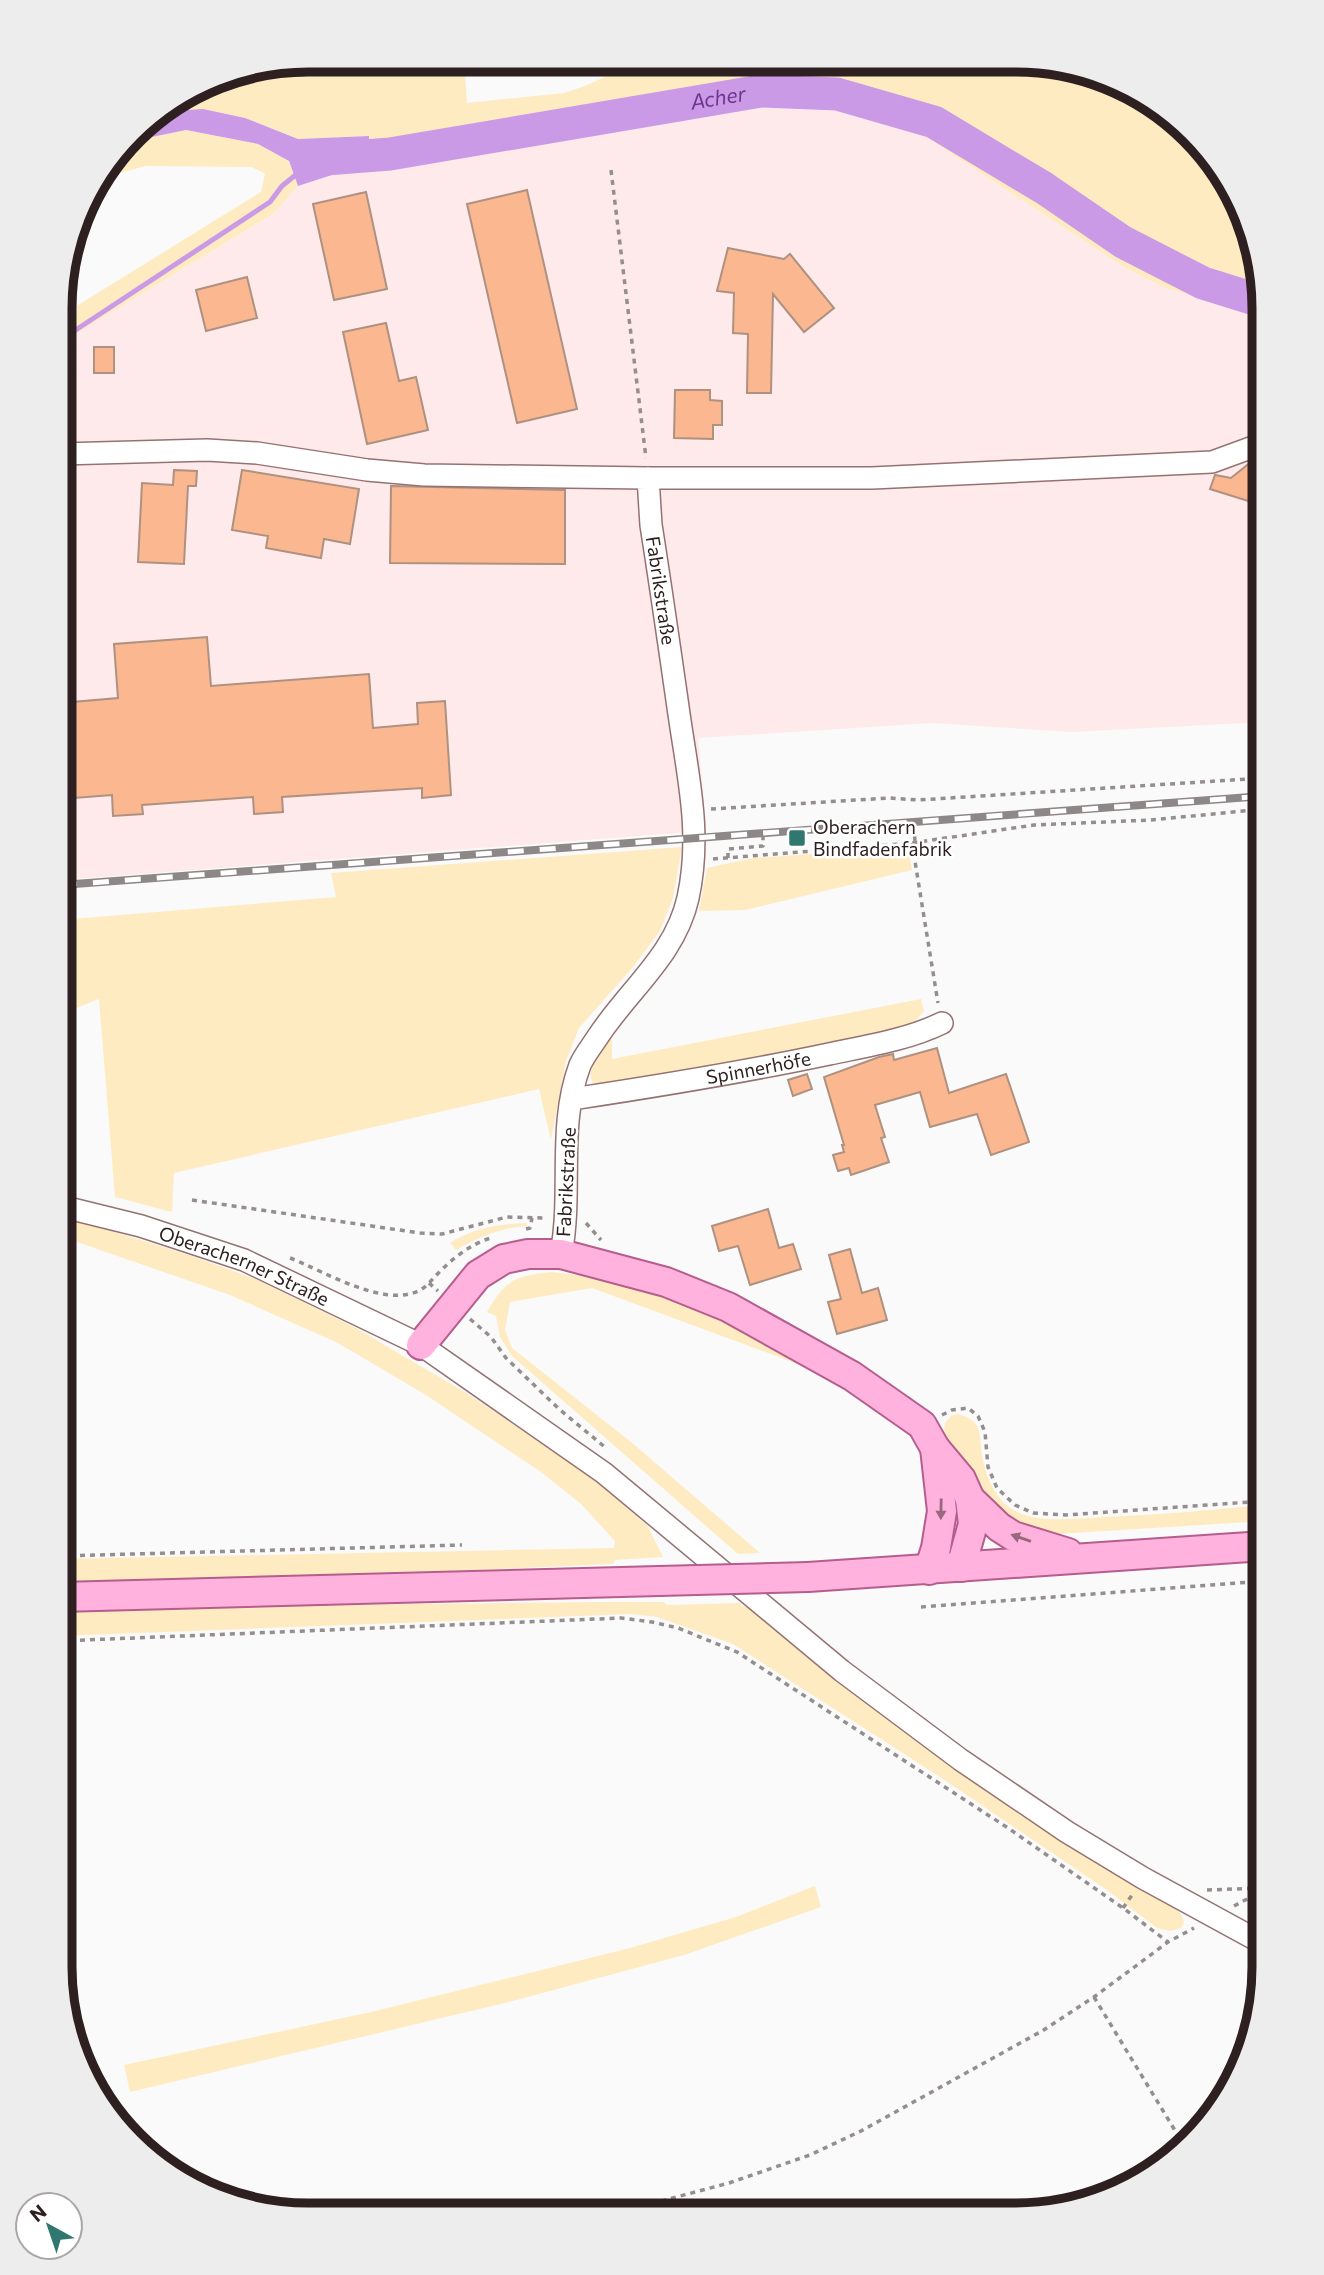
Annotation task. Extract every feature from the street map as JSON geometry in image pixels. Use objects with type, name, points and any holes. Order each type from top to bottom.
[{"type":"main road","points":[[421,1345],[478,1275],[503,1259],[528,1254],[561,1254],[666,1282],[728,1307],[852,1376],[928,1436],[961,1479],[970,1499],[973,1524],[961,1567]]},
{"type":"main road","points":[[928,1436],[942,1511],[936,1548],[929,1570]]},
{"type":"main road","points":[[970,1499],[999,1527],[1013,1536],[1084,1558]]},
{"type":"main road","points":[[72,1597],[807,1577],[1252,1547]]},
{"type":"street","points":[[72,454],[207,450],[257,453],[368,470],[424,475],[872,478],[1212,462],[1252,447]]},
{"type":"street","name":"Fabrikstraße","points":[[561,1254],[565,1233],[565,1151],[580,1064],[603,1030],[661,958],[680,926],[694,859],[694,810],[652,525],[648,478]]},
{"type":"street","name":"Spinnerhöfe","points":[[572,1099],[655,1087],[809,1058],[894,1040],[942,1023]]},
{"type":"street","name":"Oberacherner Straße","points":[[72,1209],[141,1227],[244,1260],[421,1345],[604,1473],[842,1671],[961,1760],[1067,1832],[1252,1938]]},
{"type":"path","points":[[611,170],[648,478]]},
{"type":"path","points":[[694,810],[889,798],[918,800],[1252,779]]},
{"type":"path","points":[[694,859],[914,842],[1034,825],[1151,820],[1252,810]]},
{"type":"path","points":[[914,826],[914,842],[942,1023]]},
{"type":"path","points":[[727,858],[728,849],[763,846],[763,837]]},
{"type":"path","points":[[192,1200],[420,1233],[442,1234],[507,1217],[532,1218]]},
{"type":"path","points":[[429,1283],[491,1337],[506,1358],[559,1409],[609,1451]]},
{"type":"path","points":[[928,1436],[952,1410],[968,1408],[978,1416],[985,1432],[988,1467],[997,1488],[1015,1505],[1033,1513],[1066,1515],[1252,1502]]},
{"type":"path","points":[[72,1556],[462,1545]]},
{"type":"path","points":[[921,1607],[1252,1582]]},
{"type":"path","points":[[72,1641],[621,1618],[678,1628],[737,1652],[1008,1828],[1168,1942]]},
{"type":"path","points":[[1205,1890],[1252,1889]]},
{"type":"path","points":[[654,2203],[729,2183],[810,2155],[861,2131],[1042,2031],[1094,1997],[1168,1942],[1252,1896]]},
{"type":"path","points":[[1094,1997],[1179,2137]]},
{"type":"shaded area","points":[[308,72],[465,72],[467,103],[564,93],[615,72],[1016,72],[1062,76],[1121,96],[1172,130],[1194,152],[1228,203],[1240,232],[1250,277],[1252,311],[1165,288],[1127,269],[920,133],[841,109],[764,104],[613,126],[519,149],[369,163],[369,136],[298,139],[245,118],[176,113],[203,96],[232,84],[262,76]]},
{"type":"shaded area","points":[[764,104],[841,109],[920,133],[1127,269],[1165,288],[1252,311],[1252,723],[1072,732],[932,723],[698,738],[704,831],[72,879],[72,335],[273,214],[298,186],[369,163],[519,149],[613,126]]},
{"type":"shaded area","points":[[203,109],[245,118],[298,139],[369,136],[369,163],[298,186],[289,161],[258,144],[186,130],[142,140],[179,111]]},
{"type":"shaded area","points":[[186,130],[258,144],[289,161],[298,186],[273,214],[72,336],[72,309],[261,192],[265,174],[252,167],[146,166],[114,175],[142,140]]},
{"type":"shaded area","points":[[682,847],[673,898],[660,931],[633,967],[579,1028],[566,1061],[551,1140],[539,1089],[174,1173],[172,1212],[115,1197],[99,999],[72,1010],[72,919],[336,897],[331,873]]},
{"type":"shaded area","points":[[898,848],[909,854],[912,870],[745,910],[699,911],[707,868],[753,858]]},
{"type":"shaded area","points":[[921,999],[924,1011],[907,1031],[606,1086],[594,1083],[591,1079],[596,1059],[612,1034],[612,1059]]},
{"type":"shaded area","points":[[72,1219],[189,1255],[258,1280],[354,1327],[468,1394],[586,1473],[647,1525],[663,1557],[615,1560],[613,1564],[265,1579],[72,1584],[72,1559],[614,1548],[615,1541],[581,1504],[541,1472],[426,1395],[338,1343],[230,1295],[72,1239]]},
{"type":"shaded area","points":[[526,1223],[527,1226],[490,1234],[456,1250],[450,1243],[486,1228]]},
{"type":"shaded area","points":[[551,1272],[586,1276],[664,1294],[705,1308],[833,1377],[592,1288],[510,1302],[505,1330],[512,1348],[631,1442],[760,1553],[738,1554],[512,1356],[500,1337],[496,1316],[487,1312],[500,1293],[512,1282],[528,1275]]},
{"type":"shaded area","points":[[957,1414],[966,1417],[977,1425],[990,1483],[1007,1506],[1025,1515],[1046,1519],[1070,1519],[1252,1506],[1252,1522],[1057,1534],[1032,1531],[986,1504],[944,1432],[945,1423]]},
{"type":"shaded area","points":[[740,1603],[741,1606],[753,1608],[1173,1906],[1184,1922],[1181,1928],[1170,1931],[1157,1928],[1107,1890],[940,1777],[733,1644],[657,1617],[631,1614],[72,1636],[72,1608]]},
{"type":"shaded area","points":[[815,1886],[821,1907],[684,1955],[509,2002],[130,2092],[124,2065],[371,2012],[630,1948],[736,1917]]},
{"type":"building","points":[[527,190],[577,409],[517,423],[467,204]]},
{"type":"building","points":[[366,192],[387,289],[334,300],[313,204]]},
{"type":"building","points":[[728,248],[784,259],[790,254],[834,308],[804,332],[773,294],[771,393],[747,393],[748,334],[733,333],[734,293],[717,291]]},
{"type":"building","points":[[247,277],[257,318],[206,331],[196,290]]},
{"type":"building","points":[[386,323],[399,381],[416,377],[428,430],[367,444],[343,332]]},
{"type":"building","points":[[94,347],[114,347],[114,373],[94,373]]},
{"type":"building","points":[[675,390],[710,390],[710,400],[722,401],[722,425],[713,425],[713,439],[674,438]]},
{"type":"building","points":[[1251,462],[1252,502],[1210,489],[1215,475],[1231,478]]},
{"type":"building","points":[[174,470],[197,471],[196,486],[188,486],[184,564],[138,562],[142,483],[173,485]]},
{"type":"building","points":[[242,470],[359,489],[350,544],[324,539],[321,558],[266,548],[268,536],[232,530]]},
{"type":"building","points":[[391,486],[565,490],[565,564],[390,563]]},
{"type":"building","points":[[207,637],[211,686],[369,674],[373,728],[418,724],[417,703],[445,701],[451,795],[422,798],[422,788],[282,797],[283,812],[254,814],[253,797],[142,805],[143,814],[113,816],[112,795],[72,798],[72,702],[118,698],[114,644]]},
{"type":"building","points":[[937,1048],[949,1093],[1006,1074],[1029,1142],[991,1155],[977,1114],[930,1127],[920,1092],[875,1105],[889,1162],[851,1175],[849,1168],[838,1171],[833,1155],[844,1152],[844,1145],[824,1077],[879,1057],[893,1054],[894,1060]]},
{"type":"building","points":[[807,1074],[812,1089],[793,1096],[788,1080]]},
{"type":"building","points":[[768,1209],[779,1248],[793,1244],[801,1269],[750,1285],[738,1246],[719,1251],[712,1226]]},
{"type":"building","points":[[850,1249],[862,1293],[878,1288],[887,1320],[837,1334],[828,1302],[841,1299],[829,1255]]},
{"type":"waterway","name":"Acher","points":[[326,159],[390,154],[761,91],[837,94],[934,122],[1044,188],[1123,242],[1203,283],[1251,298]]},
{"type":"waterway","points":[[72,332],[270,202],[282,186],[298,173]]},
{"type":"railway","points":[[72,884],[1252,797]]},
{"type":"place","name":"Oberachern Bindfadenfabrik","points":[[797,838]]}]
